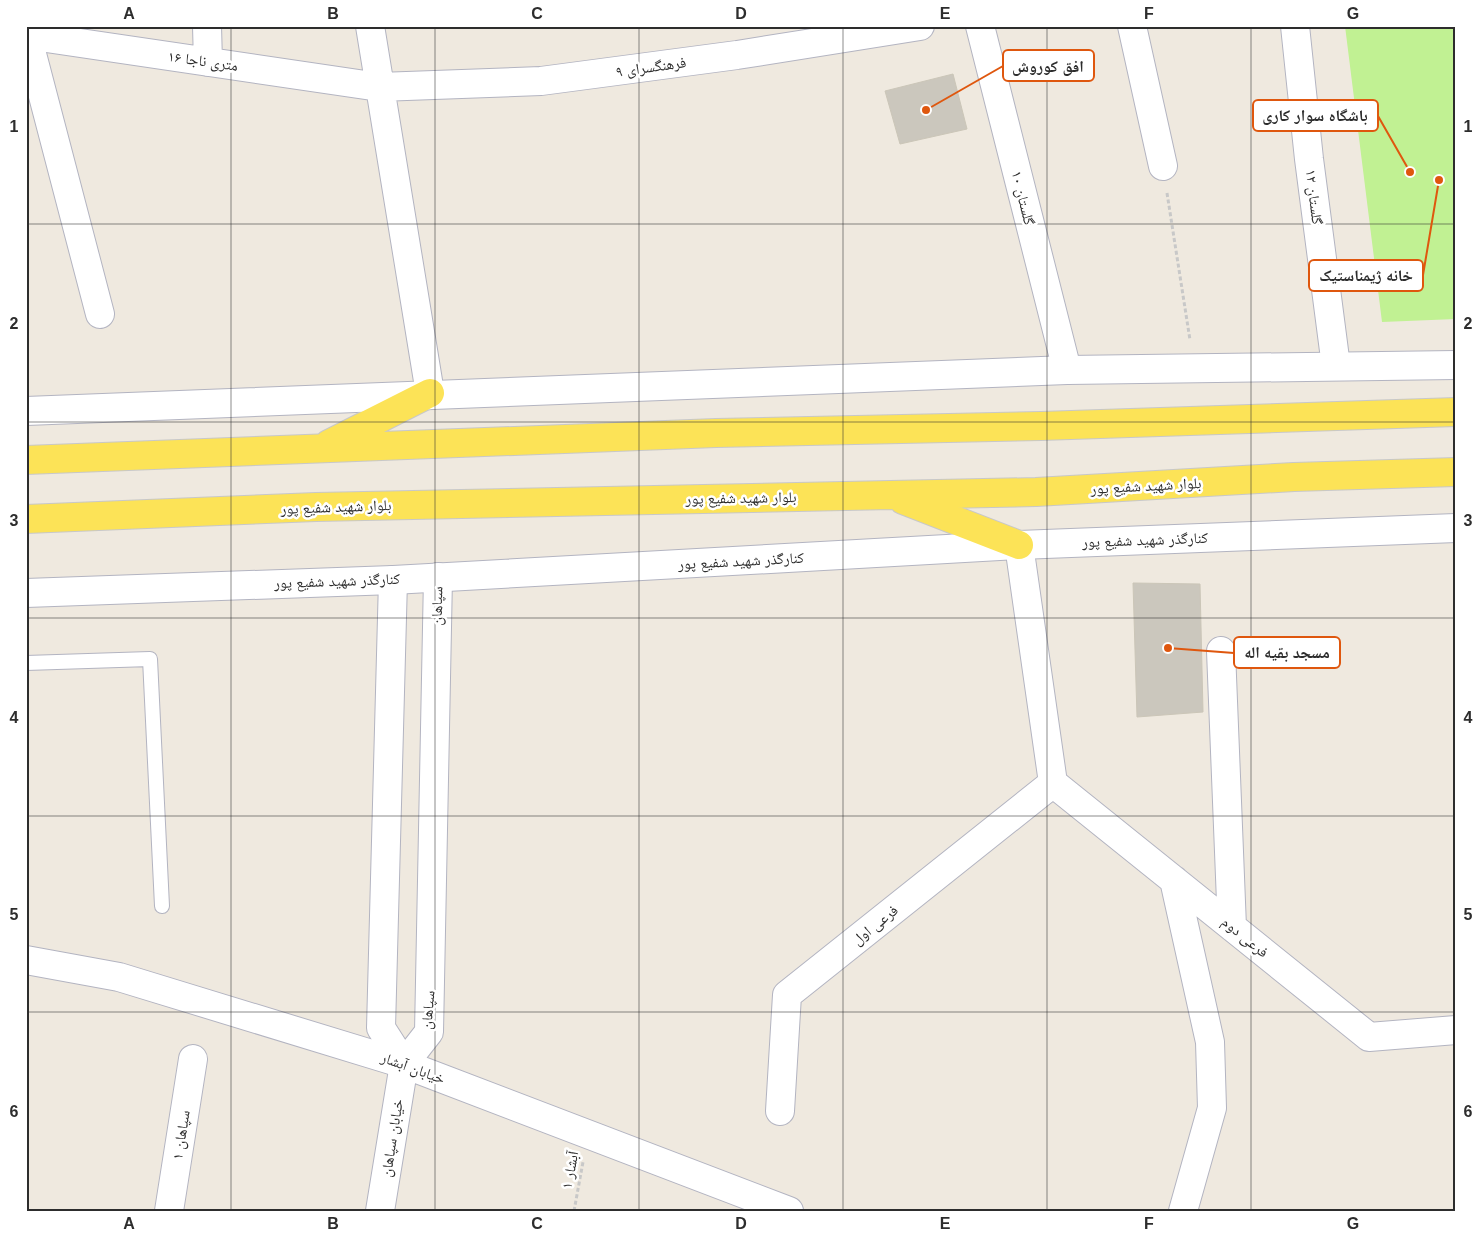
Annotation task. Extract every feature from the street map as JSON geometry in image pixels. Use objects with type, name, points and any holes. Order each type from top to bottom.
[{"type":"main road","points":[[320,449],[430,393]]},
{"type":"main road","points":[[26,460],[716,433],[1041,426],[1456,412]]},
{"type":"main road","name":"بلوار شهید شفیع پور","points":[[26,518],[316,507],[1036,492],[1294,477],[1456,472]]},
{"type":"main road","points":[[893,496],[1019,545]]},
{"type":"street","points":[[207,26],[208,62]]},
{"type":"street","points":[[370,26],[430,393]]},
{"type":"street","name":"فرهنگسرای ۹","points":[[380,87],[541,81],[736,55],[920,26]]},
{"type":"street","name":"گلستان ۱۰","points":[[980,26],[1067,370]]},
{"type":"street","points":[[1132,26],[1163,166]]},
{"type":"street","name":"گلستان ۱۲","points":[[1295,26],[1309,159],[1336,366]]},
{"type":"street","points":[[26,32],[100,314]]},
{"type":"street","name":"۱۶ متری ناجا","points":[[26,35],[380,87]]},
{"type":"street","points":[[26,411],[430,393],[1067,370],[1456,365]]},
{"type":"street","name":"کنارگذر شهید شفیع پور","points":[[26,592],[438,578],[1019,545],[1456,528]]},
{"type":"street","points":[[1019,545],[1053,783]]},
{"type":"street","name":"سپاهان","points":[[404,1064],[430,1032],[438,578]]},
{"type":"street","points":[[393,580],[381,1028],[404,1064]]},
{"type":"street","points":[[1221,650],[1232,927]]},
{"type":"street","name":"فرعی دوم","points":[[1053,783],[1369,1037],[1456,1030]]},
{"type":"street","name":"فرعی اول","points":[[780,1111],[787,995],[1053,783]]},
{"type":"street","points":[[1174,880],[1210,1042],[1212,1108],[1183,1211]]},
{"type":"street","name":"خیابان آبشار","points":[[26,960],[119,977],[404,1064],[789,1211]]},
{"type":"street","name":"سپاهان ۱","points":[[169,1211],[193,1059]]},
{"type":"street","name":"خیابان سپاهان","points":[[380,1211],[404,1064]]},
{"type":"lane","points":[[26,663],[150,659],[162,906]]},
{"type":"path","points":[[1163,166],[1194,368]]},
{"type":"path","name":"آبشار ۱","points":[[574,1211],[589,1134]]},
{"type":"green space","points":[[1345,26],[1456,26],[1456,319],[1382,322]]},
{"type":"building","points":[[953,74],[967,129],[900,144],[885,91]]},
{"type":"building","points":[[1133,583],[1200,584],[1203,712],[1137,717]]},
{"type":"place","name":"افق کوروش","points":[[926,110]]},
{"type":"place","name":"باشگاه سوار کاری","points":[[1410,172]]},
{"type":"place","name":"خانه ژیمناستیک","points":[[1439,180]]},
{"type":"place","name":"مسجد بقیه اله","points":[[1168,648]]}]
